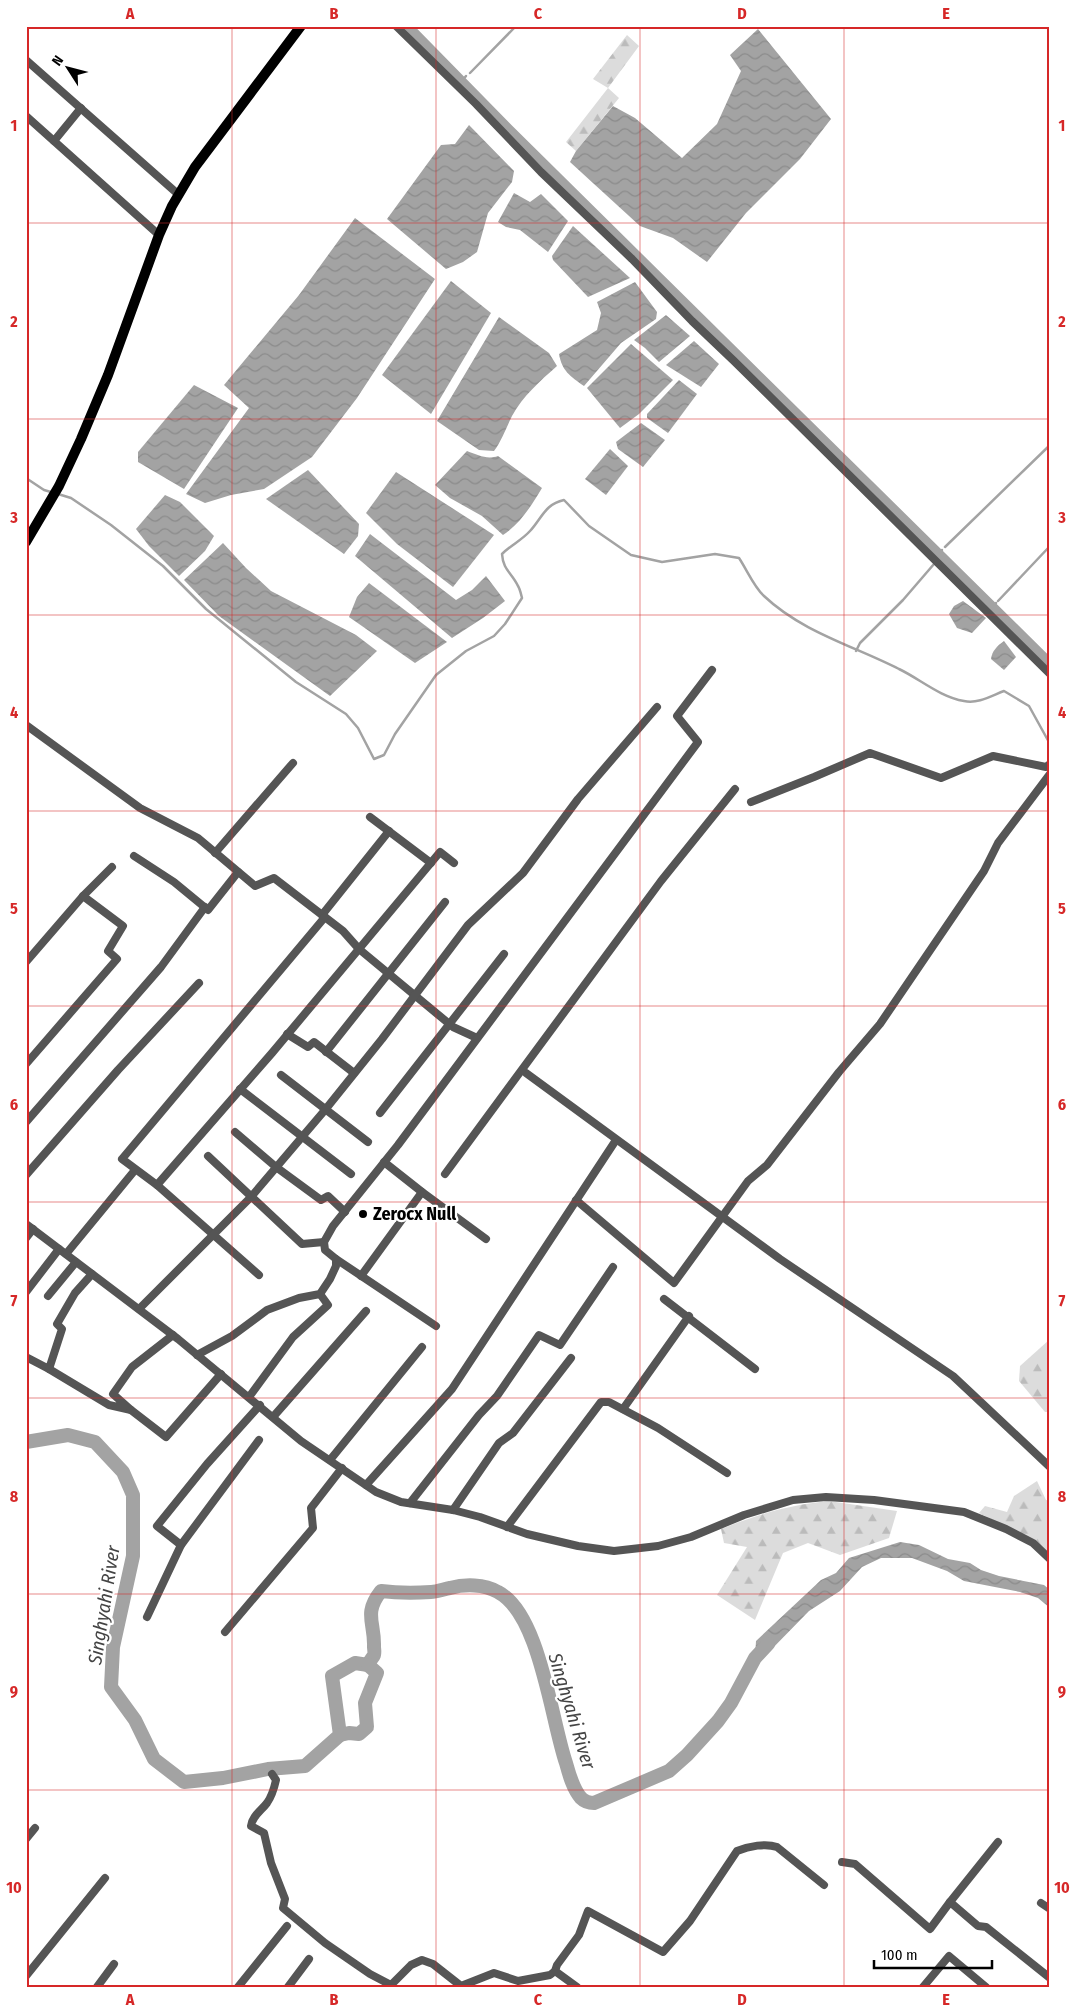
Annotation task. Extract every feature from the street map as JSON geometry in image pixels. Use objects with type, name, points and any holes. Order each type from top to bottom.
[{"type":"main road","points":[[26,542],[59,486],[81,439],[108,375],[159,235],[179,195],[195,167],[301,26]]},
{"type":"street","points":[[396,26],[1050,674]]},
{"type":"street","points":[[26,60],[179,195]]},
{"type":"street","points":[[54,141],[81,108]]},
{"type":"street","points":[[26,116],[159,235]]},
{"type":"street","points":[[436,1326],[325,1250],[324,1242],[333,1226],[384,1162],[698,742],[677,716],[712,670]]},
{"type":"street","points":[[139,1309],[251,1197],[325,1110],[416,995],[468,925],[523,873],[578,799],[657,707]]},
{"type":"street","points":[[26,725],[56,745],[120,795],[158,818],[198,838],[255,886],[274,878],[343,931],[359,949],[449,1024],[477,1038]]},
{"type":"street","points":[[751,802],[870,753],[941,778],[993,756],[1046,768],[1050,764]]},
{"type":"street","points":[[215,853],[293,763]]},
{"type":"street","points":[[576,1200],[674,1283],[748,1181],[768,1165],[833,1079],[880,1024],[984,871],[998,843],[1050,774]]},
{"type":"street","points":[[445,1174],[661,881],[735,789]]},
{"type":"street","points":[[370,817],[431,863]]},
{"type":"street","points":[[259,1275],[157,1185],[122,1159],[324,916],[389,832]]},
{"type":"street","points":[[157,1185],[440,852],[454,863]]},
{"type":"street","points":[[134,856],[174,882],[208,910],[238,872]]},
{"type":"street","points":[[26,962],[83,896],[112,867]]},
{"type":"street","points":[[26,1064],[117,959],[108,951],[123,926],[83,896]]},
{"type":"street","points":[[326,1052],[445,902]]},
{"type":"street","points":[[26,1122],[161,967],[205,907]]},
{"type":"street","points":[[380,1114],[504,954]]},
{"type":"street","points":[[26,1175],[118,1070],[199,983]]},
{"type":"street","points":[[287,1034],[308,1047],[314,1042],[354,1073]]},
{"type":"street","points":[[526,1073],[722,1217],[953,1376],[1050,1466]]},
{"type":"street","points":[[282,1075],[368,1142]]},
{"type":"street","points":[[240,1089],[351,1174]]},
{"type":"street","points":[[235,1132],[276,1167],[321,1200],[328,1196],[345,1212]]},
{"type":"street","points":[[366,1485],[452,1390],[616,1140]]},
{"type":"street","points":[[208,1156],[302,1244],[324,1242]]},
{"type":"street","points":[[384,1162],[486,1239]]},
{"type":"street","points":[[66,1254],[135,1170]]},
{"type":"street","points":[[361,1276],[422,1192]]},
{"type":"street","points":[[26,1238],[29,1227],[173,1335],[301,1442],[376,1492],[410,1503],[453,1510],[527,1534],[578,1546],[614,1551],[658,1546],[690,1537],[744,1515],[793,1500],[826,1497],[922,1505],[964,1512],[1006,1529],[1033,1543],[1050,1559]]},
{"type":"street","points":[[26,1292],[59,1249]]},
{"type":"street","points":[[197,1354],[232,1336],[267,1310],[300,1298],[320,1294],[336,1266],[336,1258]]},
{"type":"street","points":[[48,1296],[76,1262]]},
{"type":"street","points":[[410,1503],[496,1396],[539,1335],[560,1345],[612,1267]]},
{"type":"street","points":[[49,1369],[62,1329],[57,1324],[75,1293],[92,1274]]},
{"type":"street","points":[[249,1397],[293,1337],[328,1305],[320,1294]]},
{"type":"street","points":[[664,1299],[689,1316],[755,1369]]},
{"type":"street","points":[[273,1417],[366,1311]]},
{"type":"street","points":[[622,1409],[689,1316]]},
{"type":"street","points":[[173,1335],[132,1367],[113,1394],[131,1410],[166,1437],[221,1374]]},
{"type":"street","points":[[330,1460],[422,1347]]},
{"type":"street","points":[[26,1357],[109,1405],[131,1410]]},
{"type":"street","points":[[453,1510],[499,1443],[513,1433],[571,1358]]},
{"type":"street","points":[[507,1527],[601,1402],[608,1402],[658,1428],[727,1473]]},
{"type":"street","points":[[181,1545],[157,1526],[212,1458],[260,1406]]},
{"type":"street","points":[[148,1617],[181,1545],[259,1440]]},
{"type":"street","points":[[225,1632],[313,1528],[310,1508],[342,1468]]},
{"type":"street","points":[[272,1774],[276,1780],[273,1793],[266,1804],[251,1820],[251,1826],[264,1832],[270,1863],[285,1899],[283,1908],[294,1918],[370,1974],[391,1985],[411,1965],[422,1960],[433,1964],[461,1986],[494,1973],[522,1987]]},
{"type":"street","points":[[26,1839],[35,1828]]},
{"type":"street","points":[[842,1862],[855,1864],[930,1929],[998,1842]]},
{"type":"street","points":[[511,1980],[518,1981],[550,1974],[555,1971],[557,1965],[579,1935],[588,1911],[663,1952],[690,1921],[737,1851],[745,1848],[771,1845],[824,1884]]},
{"type":"street","points":[[26,1976],[105,1878]]},
{"type":"street","points":[[950,1902],[978,1926],[986,1928],[1050,1978]]},
{"type":"street","points":[[1041,1903],[1050,1909]]},
{"type":"street","points":[[238,1987],[287,1926]]},
{"type":"street","points":[[923,1987],[949,1956],[986,1987]]},
{"type":"street","points":[[288,1987],[310,1959]]},
{"type":"street","points":[[97,1987],[114,1964]]},
{"type":"street","points":[[555,1971],[577,1987]]},
{"type":"green space","points":[[627,35],[639,46],[608,88],[593,79]]},
{"type":"green space","points":[[608,88],[619,98],[576,151],[566,142]]},
{"type":"green space","points":[[1049,1340],[1050,1412],[1045,1412],[1019,1381],[1020,1366]]},
{"type":"green space","points":[[1037,1481],[1046,1500],[1050,1501],[1050,1553],[1035,1540],[979,1513],[985,1506],[1007,1512],[1014,1496]]},
{"type":"green space","points":[[829,1501],[897,1511],[889,1538],[840,1555],[808,1543],[783,1553],[755,1620],[717,1595],[747,1547],[724,1543],[721,1529],[774,1511]]},
{"type":"water","points":[[758,29],[831,119],[800,159],[746,213],[707,262],[673,238],[640,226],[570,162],[576,151],[613,106],[635,118],[682,158],[717,124],[741,71],[730,55]]},
{"type":"water","points":[[469,125],[514,171],[512,182],[488,213],[477,252],[463,262],[446,269],[387,219],[441,145],[455,144]]},
{"type":"water","points":[[514,193],[530,202],[541,194],[568,221],[548,252],[520,230],[506,227],[498,222]]},
{"type":"water","points":[[355,218],[435,279],[357,398],[312,457],[264,489],[231,495],[205,503],[186,494],[249,408],[224,385],[299,295]]},
{"type":"water","points":[[573,226],[630,278],[588,297],[553,260],[552,256]]},
{"type":"water","points":[[451,281],[491,313],[431,414],[382,375]]},
{"type":"water","points":[[635,282],[657,312],[656,319],[621,343],[584,386],[567,373],[562,365],[559,354],[597,330],[601,313],[597,302]]},
{"type":"water","points":[[666,315],[690,336],[659,362],[634,340]]},
{"type":"water","points":[[499,317],[549,353],[557,366],[521,402],[494,451],[479,450],[437,421]]},
{"type":"water","points":[[694,341],[719,364],[701,387],[666,365]]},
{"type":"water","points":[[631,344],[673,380],[639,414],[620,428],[587,388]]},
{"type":"water","points":[[679,380],[697,394],[668,433],[647,418],[647,414]]},
{"type":"water","points":[[194,385],[238,408],[184,489],[138,462],[138,452]]},
{"type":"water","points":[[641,423],[665,440],[643,467],[618,449],[616,442]]},
{"type":"water","points":[[610,449],[628,466],[606,495],[585,479]]},
{"type":"water","points":[[467,451],[486,457],[498,456],[542,488],[530,508],[503,535],[482,516],[450,498],[435,485]]},
{"type":"water","points":[[308,470],[359,524],[358,536],[344,554],[266,499]]},
{"type":"water","points":[[396,472],[494,535],[453,587],[397,544],[366,513]]},
{"type":"water","points":[[165,495],[180,502],[214,536],[205,551],[179,576],[149,546],[136,529]]},
{"type":"water","points":[[370,534],[456,600],[472,590],[486,576],[505,601],[452,638],[355,556]]},
{"type":"water","points":[[223,543],[271,591],[356,635],[377,651],[330,696],[219,616],[184,580]]},
{"type":"water","points":[[369,583],[447,642],[415,663],[349,617],[357,597]]},
{"type":"water","points":[[963,601],[986,618],[972,633],[957,628],[949,614],[954,606]]},
{"type":"water","points":[[1004,641],[1016,657],[1004,670],[991,659],[995,649]]},
{"type":"water","points":[[900,1542],[919,1545],[948,1559],[970,1563],[981,1570],[999,1576],[1044,1585],[1050,1590],[1050,1608],[1038,1598],[1020,1592],[964,1581],[947,1571],[912,1558],[881,1558],[862,1567],[840,1591],[809,1611],[766,1655],[755,1658],[756,1641],[821,1580],[836,1573],[849,1558]]},
{"type":"waterway","points":[[408,26],[510,130],[1050,663]]},
{"type":"waterway","points":[[470,73],[516,26]]},
{"type":"waterway","points":[[462,81],[466,76]]},
{"type":"waterway","points":[[945,547],[1050,445]]},
{"type":"waterway","points":[[26,478],[44,490],[51,492]]},
{"type":"waterway","points":[[58,494],[71,498],[111,525],[163,566],[206,609],[296,682],[346,714],[358,728],[374,759],[384,755],[395,734],[436,675],[466,651],[494,636],[505,624],[522,598],[519,587],[504,564],[502,554],[527,534],[548,508],[564,500],[589,526],[631,555],[662,562],[715,554],[739,558],[760,592],[779,609],[812,629],[899,669],[947,696],[969,702],[984,699],[1004,691],[1029,706],[1050,744]]},
{"type":"waterway","points":[[998,601],[1050,546]]},
{"type":"waterway","points":[[939,553],[942,550]]},
{"type":"waterway","points":[[856,651],[860,643],[903,600],[934,564]]},
{"type":"waterway","points":[[993,606],[996,603]]},
{"type":"waterway","name":"Singhyahi River","points":[[26,1442],[68,1435],[95,1442],[123,1472],[133,1495],[133,1556],[113,1647],[111,1687],[135,1720],[154,1759],[184,1782],[223,1778],[268,1769],[305,1766],[340,1735],[332,1676],[355,1663],[368,1665],[374,1653],[371,1618],[372,1606],[381,1591],[406,1593],[433,1592],[468,1585],[493,1589],[512,1604],[524,1622],[534,1644],[549,1695],[560,1744],[572,1781],[581,1798],[590,1803],[594,1803],[669,1771],[687,1755],[718,1721],[731,1703],[755,1658],[768,1644]]},
{"type":"waterway","name":"Singhyahi River","points":[[340,1735],[349,1733],[359,1734],[367,1727],[365,1703],[377,1673],[368,1665]]},
{"type":"place","name":"Zerocx Null","points":[[363,1214]]}]
